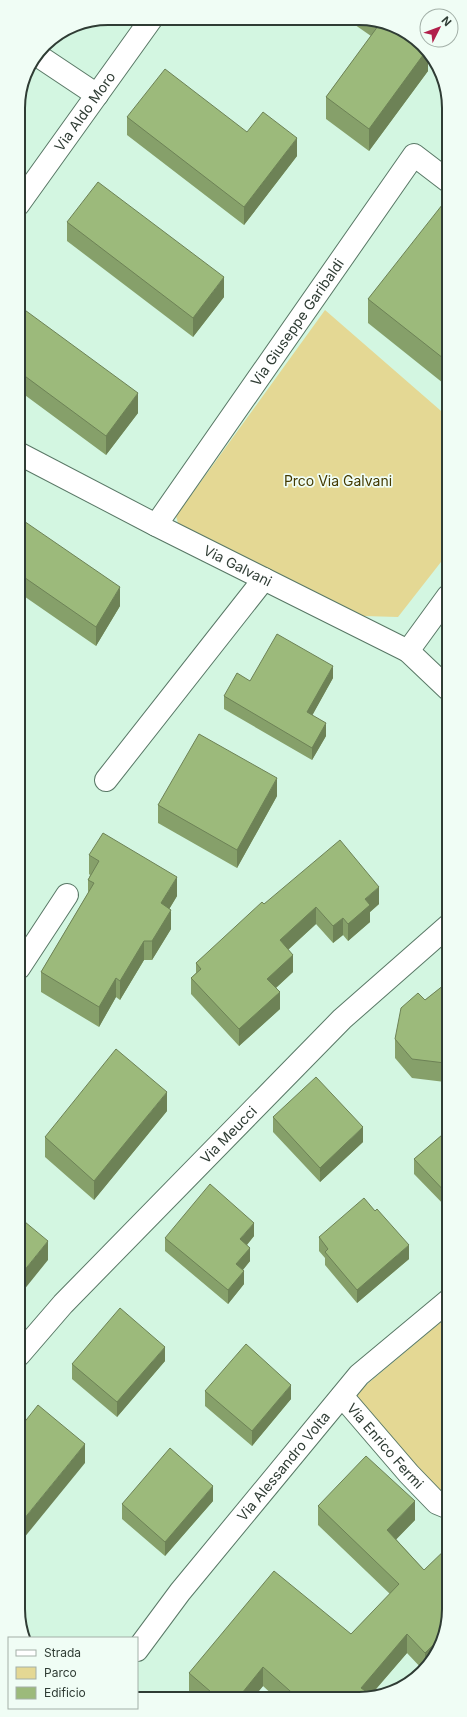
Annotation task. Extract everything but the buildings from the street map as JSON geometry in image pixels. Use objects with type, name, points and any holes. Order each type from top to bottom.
[{"type":"street","name":"Via Aldo Moro","points":[[25,195],[147,25]]},
{"type":"street","points":[[42,58],[97,95]]},
{"type":"street","name":"Via Giuseppe Garibaldi","points":[[156,525],[414,155],[442,176]]},
{"type":"street","name":"Via Galvani","points":[[25,458],[408,651],[442,684]]},
{"type":"street","points":[[106,780],[264,579]]},
{"type":"street","points":[[408,651],[442,604]]},
{"type":"street","points":[[25,958],[67,895]]},
{"type":"street","name":"Via Meucci","points":[[25,1348],[63,1304],[342,1019],[442,930]]},
{"type":"street","name":"Via Alessandro Volta","points":[[138,1649],[180,1592],[359,1375],[442,1306]]},
{"type":"street","name":"Via Enrico Fermi","points":[[342,1396],[409,1474],[438,1503],[442,1505]]},
{"type":"green space","name":"Prco Via Galvani","points":[[325,310],[442,412],[442,561],[398,617],[363,616],[179,527],[176,516]]},
{"type":"green space","points":[[442,1321],[442,1493],[438,1495],[353,1396]]}]
